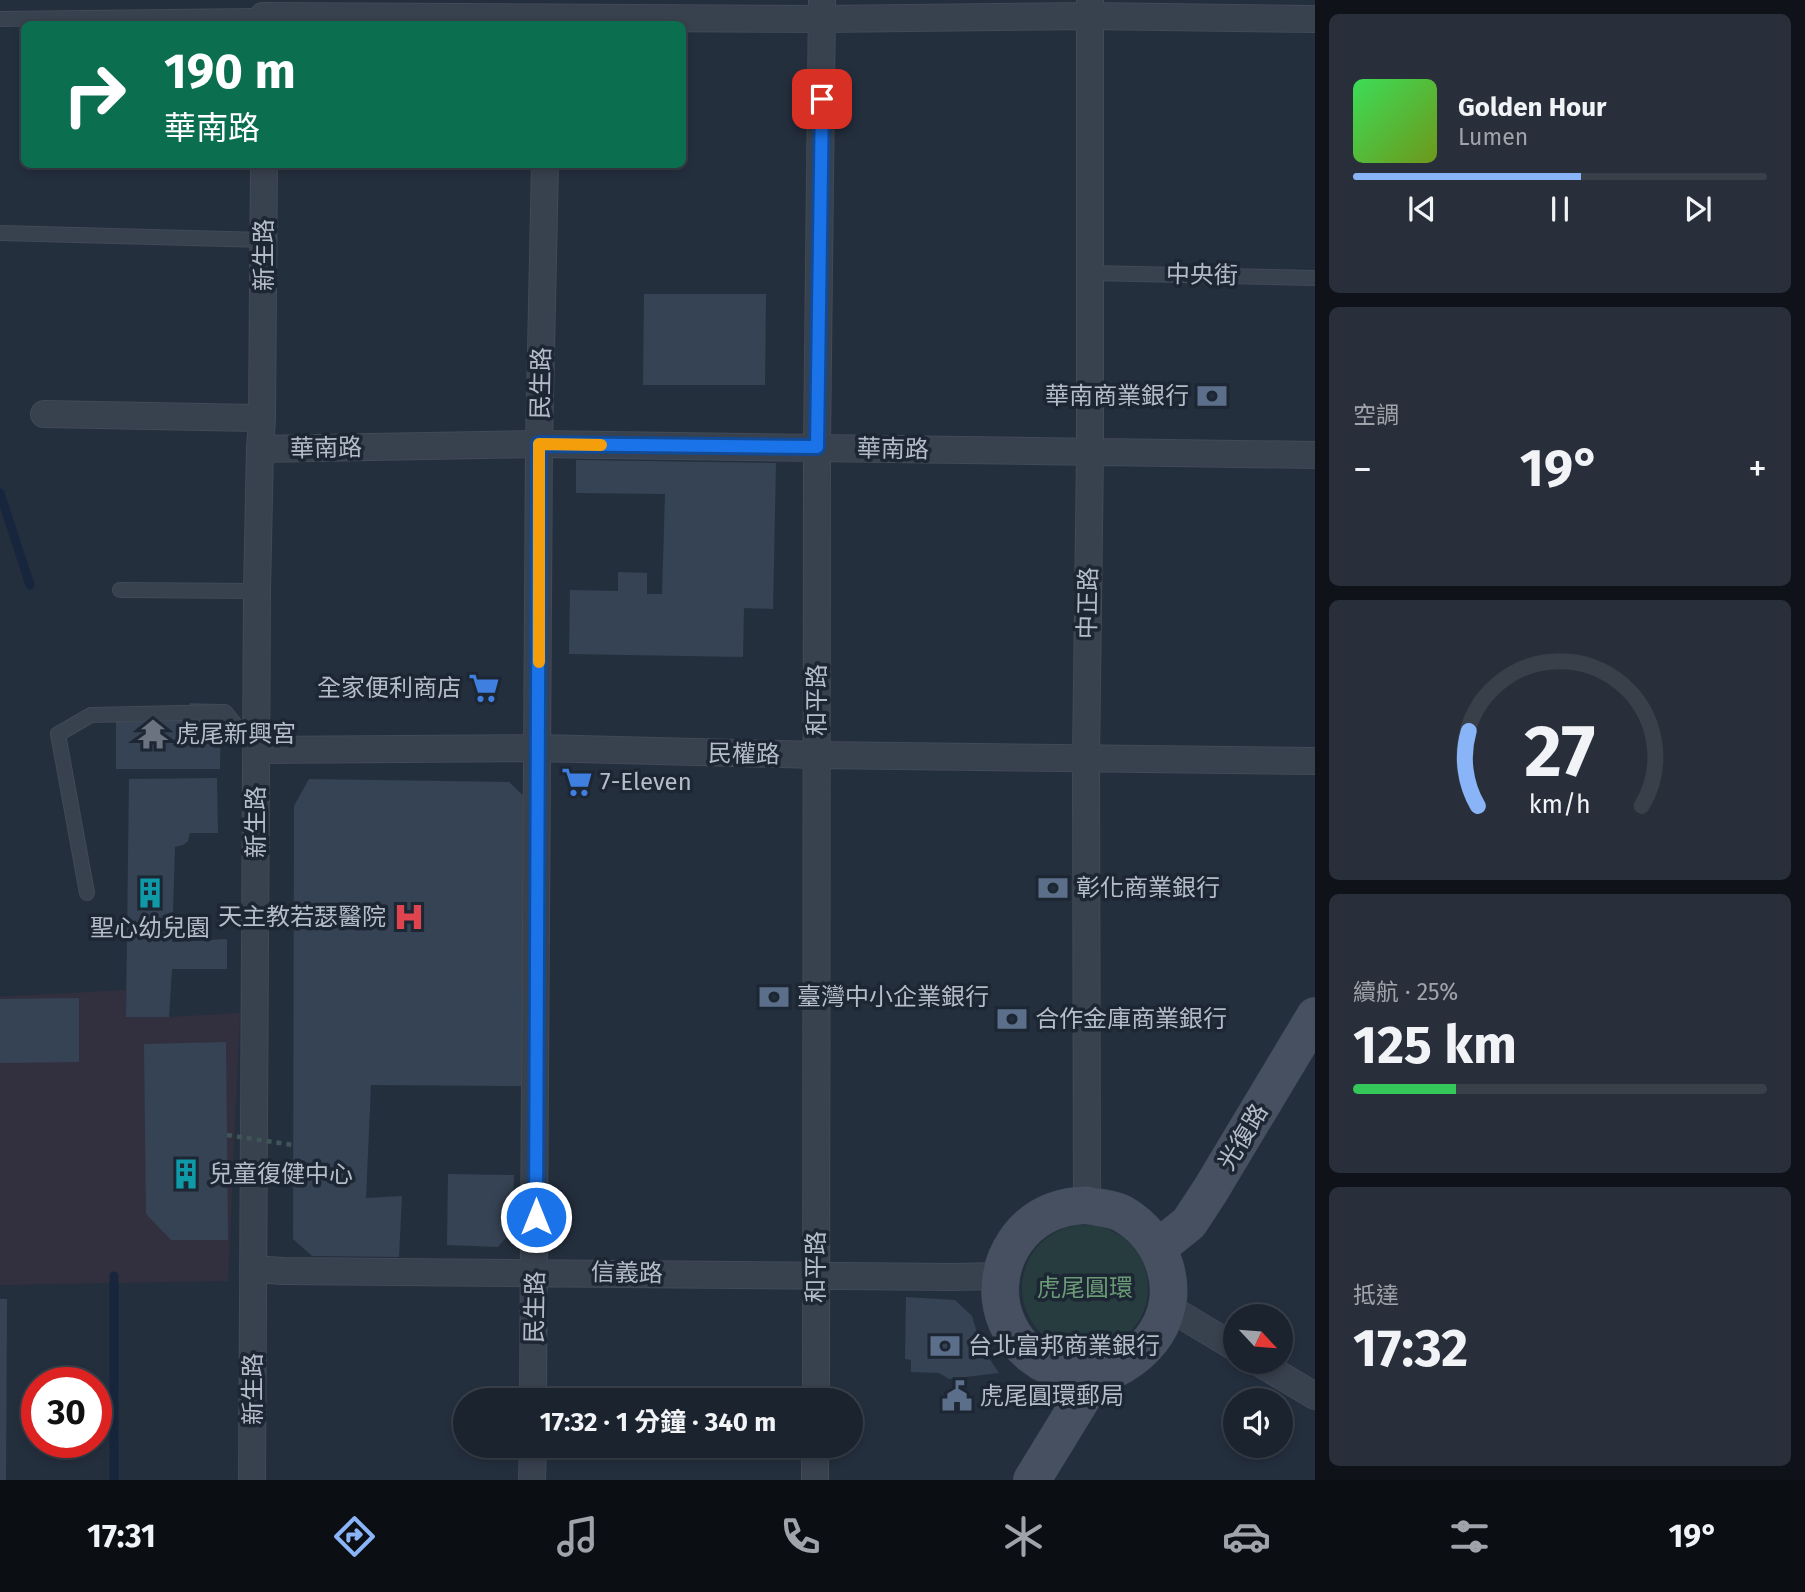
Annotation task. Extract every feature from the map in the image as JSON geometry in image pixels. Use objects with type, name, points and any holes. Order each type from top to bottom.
[{"type":"street","points":[[263,13],[547,14],[1090,8],[1315,19]]},
{"type":"street","name":"中正路","points":[[1087,1205],[1086,759],[1090,453],[1090,8]]},
{"type":"street","name":"和平路","points":[[816,1388],[817,447],[823,9]]},
{"type":"street","name":"新生路","points":[[252,1480],[257,591],[265,240],[264,168]]},
{"type":"street","name":"民生路","points":[[533,1388],[539,444],[545,168]]},
{"type":"street","points":[[44,414],[262,418]]},
{"type":"street","name":"華南路","points":[[260,449],[539,444],[1315,455]]},
{"type":"street","name":"民權路","points":[[256,750],[539,748],[817,755],[1315,761]]},
{"type":"street","name":"光復路","points":[[1158,1248],[1189,1223],[1315,1016]]},
{"type":"street","points":[[1032,1480],[1095,1377],[1131,1360],[1148,1345],[1161,1325],[1168,1307],[1167,1273],[1158,1248],[1142,1227],[1120,1212],[1087,1205],[1068,1206],[1043,1215],[1022,1232],[1006,1255],[1001,1276],[1002,1310],[1013,1336],[1033,1358],[1059,1371],[1095,1377]]},
{"type":"street","name":"信義路","points":[[253,1269],[1001,1276]]},
{"type":"street","points":[[1168,1307],[1223,1340]]},
{"type":"street","points":[[1278,1374],[1315,1396]]},
{"type":"street","points":[[532,1480],[533,1458]]},
{"type":"street","points":[[815,1480],[816,1458]]},
{"type":"lane","points":[[0,19],[263,13]]},
{"type":"lane","points":[[0,233],[265,240]]},
{"type":"lane","name":"中央街","points":[[1090,273],[1315,278]]},
{"type":"lane","points":[[120,590],[257,591]]},
{"type":"lane","points":[[87,893],[58,734],[91,715],[225,712],[256,750]]},
{"type":"path","points":[[227,1135],[293,1145]]},
{"type":"shaded area","points":[[126,990],[126,1017],[240,1013],[228,1281],[0,1285],[0,997]]},
{"type":"green space","name":"虎尾圓環","points":[[1085,1225],[1109,1230],[1129,1244],[1143,1264],[1148,1288],[1143,1312],[1129,1332],[1109,1346],[1085,1351],[1061,1346],[1041,1332],[1027,1312],[1022,1288],[1027,1264],[1041,1244],[1061,1230]]},
{"type":"building","points":[[644,294],[766,294],[765,385],[643,385]]},
{"type":"building","points":[[576,460],[776,463],[773,609],[744,608],[743,657],[569,654],[570,590],[618,591],[618,572],[647,573],[647,594],[662,594],[665,494],[576,493]]},
{"type":"building","name":"虎尾新興宮","points":[[190,703],[221,704],[220,769],[116,769],[116,722],[189,720]]},
{"type":"building","name":"聖心幼兒園","points":[[217,778],[218,833],[190,833],[188,841],[175,847],[172,942],[227,939],[227,969],[172,969],[169,1017],[126,1017],[129,779]]},
{"type":"building","name":"天主教若瑟醫院","points":[[309,779],[509,782],[528,800],[521,1086],[371,1085],[366,1198],[402,1196],[399,1257],[312,1256],[293,1239],[294,806]]},
{"type":"building","points":[[79,998],[79,1062],[0,1063],[0,999]]},
{"type":"building","name":"兒童復健中心","points":[[226,1042],[228,1240],[171,1240],[146,1214],[144,1044]]},
{"type":"building","points":[[448,1174],[514,1175],[512,1231],[498,1247],[447,1245]]},
{"type":"building","points":[[906,1297],[955,1300],[972,1316],[981,1346],[999,1373],[949,1379],[939,1373],[911,1372],[911,1360],[905,1359]]},
{"type":"building","points":[[0,1299],[7,1299],[6,1480],[0,1480]]},
{"type":"waterway","points":[[0,493],[30,585]]},
{"type":"waterway","points":[[114,1276],[114,1480]]},
{"type":"slow traffic","points":[[539,662],[539,444],[601,445]]},
{"type":"place","name":"華南商業銀行","points":[[1212,396]]},
{"type":"place","name":"全家便利商店","points":[[484,688]]},
{"type":"place","name":"虎尾新興宮","points":[[153,734]]},
{"type":"place","name":"7-Eleven","points":[[577,782]]},
{"type":"place","name":"彰化商業銀行","points":[[1053,888]]},
{"type":"place","name":"聖心幼兒園","points":[[150,893]]},
{"type":"place","name":"天主教若瑟醫院","points":[[409,917]]},
{"type":"place","name":"臺灣中小企業銀行","points":[[774,997]]},
{"type":"place","name":"合作金庫商業銀行","points":[[1012,1019]]},
{"type":"place","name":"兒童復健中心","points":[[186,1174]]},
{"type":"place","name":"台北富邦商業銀行","points":[[945,1346]]},
{"type":"place","name":"虎尾圓環郵局","points":[[957,1396]]},
{"type":"route","points":[[536,1217],[539,444],[817,447],[822,99]]}]
